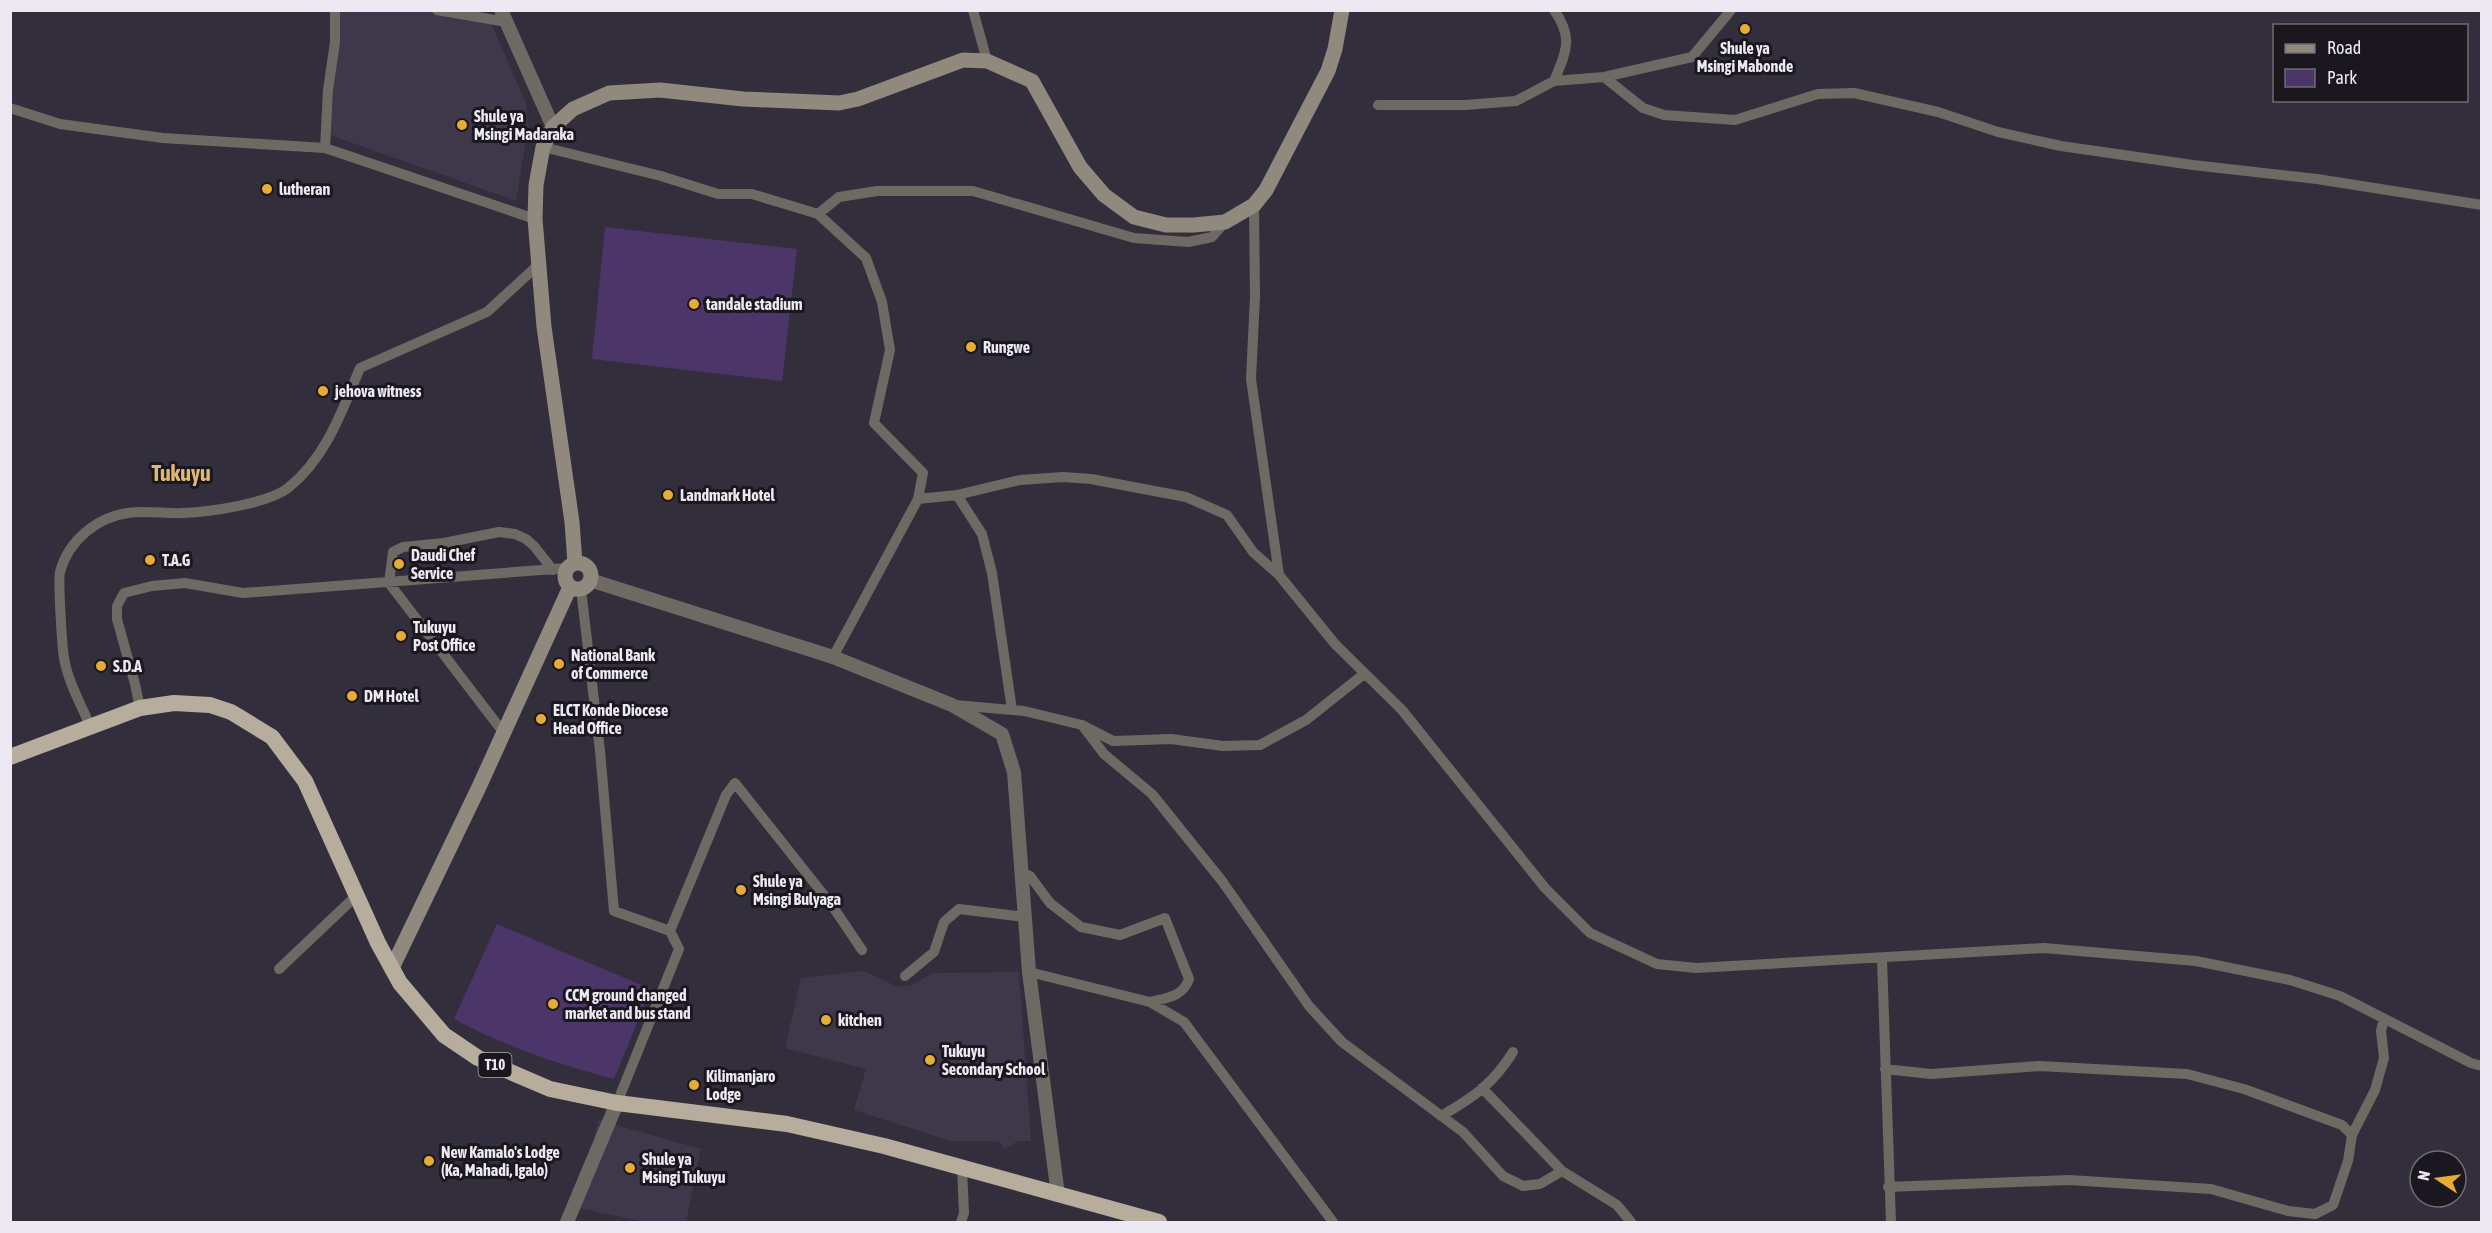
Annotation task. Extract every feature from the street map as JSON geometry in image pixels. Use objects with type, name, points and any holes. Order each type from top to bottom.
[{"type":"highway","name":"T10","points":[[10,757],[140,708],[174,703],[210,705],[231,712],[272,737],[305,781],[356,896],[400,983],[444,1035],[478,1058],[550,1089],[617,1103],[787,1124],[884,1146],[1058,1195],[1127,1218],[1159,1222]]},
{"type":"main road","points":[[581,585],[565,580],[573,522],[544,327],[537,266],[535,219],[536,185],[543,147],[553,127],[573,109],[609,93],[660,90],[743,99],[839,103],[870,95],[963,60],[987,61],[1032,81],[1080,167],[1104,195],[1134,217],[1166,225],[1225,222],[1254,205],[1266,190],[1328,71],[1335,49],[1342,10]]},
{"type":"main road","points":[[392,968],[503,732],[581,585],[591,572],[586,565],[565,567]]},
{"type":"street","points":[[325,148],[328,90],[335,42],[335,10]]},
{"type":"street","points":[[437,10],[504,16],[553,127]]},
{"type":"street","points":[[973,10],[987,61]]},
{"type":"street","points":[[1554,10],[1562,22],[1568,49],[1554,81]]},
{"type":"street","points":[[1378,105],[1465,105],[1516,100],[1554,81],[1604,77],[1692,57],[1731,10]]},
{"type":"street","points":[[1604,77],[1643,108],[1664,115],[1735,120],[1818,94],[1854,93],[1938,112],[1998,132],[2061,146],[2193,165],[2317,179],[2481,206]]},
{"type":"street","points":[[10,108],[60,124],[163,138],[325,148],[535,219]]},
{"type":"street","points":[[543,147],[661,176],[718,194],[752,195],[818,214],[866,258],[882,302],[890,351],[874,423],[923,473],[918,499],[833,657]]},
{"type":"street","points":[[818,214],[839,197],[877,191],[973,191],[1134,238],[1188,242],[1212,237],[1225,222]]},
{"type":"street","points":[[1254,205],[1255,296],[1251,379],[1279,574]]},
{"type":"street","points":[[90,726],[74,690],[64,659],[60,573],[74,543],[93,525],[128,513],[194,512],[256,502],[287,488],[315,459],[334,428],[360,368],[488,312],[537,266]]},
{"type":"street","points":[[918,499],[957,495],[1020,480],[1091,478],[1186,497],[1227,516],[1253,552],[1279,574],[1335,644],[1402,710],[1545,888],[1590,933],[1657,964],[1696,968],[2044,948],[2196,961],[2290,980],[2340,996],[2481,1066]]},
{"type":"street","points":[[957,495],[982,534],[992,573],[1012,710]]},
{"type":"street","points":[[503,732],[389,583],[392,555],[396,549],[444,543],[499,532],[515,534],[526,539],[565,567]]},
{"type":"street","points":[[140,708],[117,619],[117,606],[124,593],[152,586],[185,583],[243,593],[565,567]]},
{"type":"street","points":[[574,1222],[567,1222],[679,949],[670,931],[614,911],[600,751],[581,585],[833,657],[952,705],[1002,734],[1014,772],[1029,972],[1058,1195]]},
{"type":"street","points":[[952,705],[1012,710],[1082,725],[1113,741],[1171,739],[1223,746],[1260,745],[1306,720],[1364,674]]},
{"type":"street","points":[[1082,725],[1104,754],[1152,794],[1222,881],[1309,1006],[1336,1035],[1463,1132],[1503,1176],[1523,1186],[1540,1184],[1562,1172]]},
{"type":"street","points":[[670,931],[726,795],[735,783],[831,904],[862,950]]},
{"type":"street","points":[[1022,873],[1030,876],[1050,903],[1081,927],[1120,935],[1165,918],[1189,979],[1178,995],[1150,1002]]},
{"type":"street","points":[[279,969],[356,896]]},
{"type":"street","points":[[905,976],[934,952],[944,922],[959,909],[1025,917]]},
{"type":"street","points":[[1882,959],[1888,1187],[1891,1222]]},
{"type":"street","points":[[1029,972],[1150,1002],[1184,1022],[1333,1222]]},
{"type":"street","points":[[1888,1187],[2069,1180],[2141,1184],[2211,1189],[2288,1210],[2315,1214],[2333,1205],[2348,1161],[2352,1135],[2376,1090],[2384,1058],[2381,1031],[2384,1019]]},
{"type":"street","points":[[1441,1116],[1465,1102],[1498,1075],[1513,1052]]},
{"type":"street","points":[[1885,1069],[1931,1074],[2039,1066],[2187,1074],[2244,1089],[2310,1113],[2342,1125],[2352,1135]]},
{"type":"street","points":[[1482,1088],[1562,1172],[1617,1205],[1631,1222]]},
{"type":"street","points":[[961,1222],[964,1213],[962,1168]]},
{"type":"shaded area","points":[[339,11],[430,11],[491,23],[526,103],[528,128],[516,201],[330,135]]},
{"type":"shaded area","name":"Tukuyu Secondary School","points":[[864,971],[898,987],[913,985],[932,973],[1019,972],[1031,1141],[1018,1141],[1005,1149],[998,1141],[951,1141],[854,1110],[866,1069],[785,1048],[801,978]]},
{"type":"shaded area","points":[[598,1120],[701,1149],[686,1222],[645,1222],[579,1208]]},
{"type":"green space","name":"tandale stadium","points":[[605,227],[797,249],[782,381],[592,359]]},
{"type":"green space","name":"CCM ground changed market and bus stand","points":[[497,924],[651,989],[614,1079],[532,1054],[454,1019]]},
{"type":"place","name":"Shule ya Msingi Mabonde","points":[[1745,29]]},
{"type":"place","name":"Shule ya Msingi Madaraka","points":[[462,125]]},
{"type":"place","name":"lutheran","points":[[267,189]]},
{"type":"place","name":"tandale stadium","points":[[694,304]]},
{"type":"place","name":"Rungwe","points":[[971,347]]},
{"type":"place","name":"jehova witness","points":[[323,391]]},
{"type":"place","name":"Landmark Hotel","points":[[668,495]]},
{"type":"place","name":"T.A.G","points":[[150,560]]},
{"type":"place","name":"Daudi Chef Service","points":[[399,564]]},
{"type":"place","name":"Tukuyu Post Office","points":[[401,636]]},
{"type":"place","name":"National Bank of Commerce","points":[[559,664]]},
{"type":"place","name":"S.D.A","points":[[101,666]]},
{"type":"place","name":"DM Hotel","points":[[352,696]]},
{"type":"place","name":"ELCT Konde Diocese Head Office","points":[[541,719]]},
{"type":"place","name":"Shule ya Msingi Bulyaga","points":[[741,890]]},
{"type":"place","name":"CCM ground changed market and bus stand","points":[[553,1004]]},
{"type":"place","name":"kitchen","points":[[826,1020]]},
{"type":"place","name":"Tukuyu Secondary School","points":[[930,1060]]},
{"type":"place","name":"Kilimanjaro Lodge","points":[[694,1085]]},
{"type":"place","name":"New Kamalo's Lodge (Ka, Mahadi, Igalo)","points":[[429,1161]]},
{"type":"place","name":"Shule ya Msingi Tukuyu","points":[[630,1168]]},
{"type":"district","name":"Tukuyu","points":[[181,473]]}]
